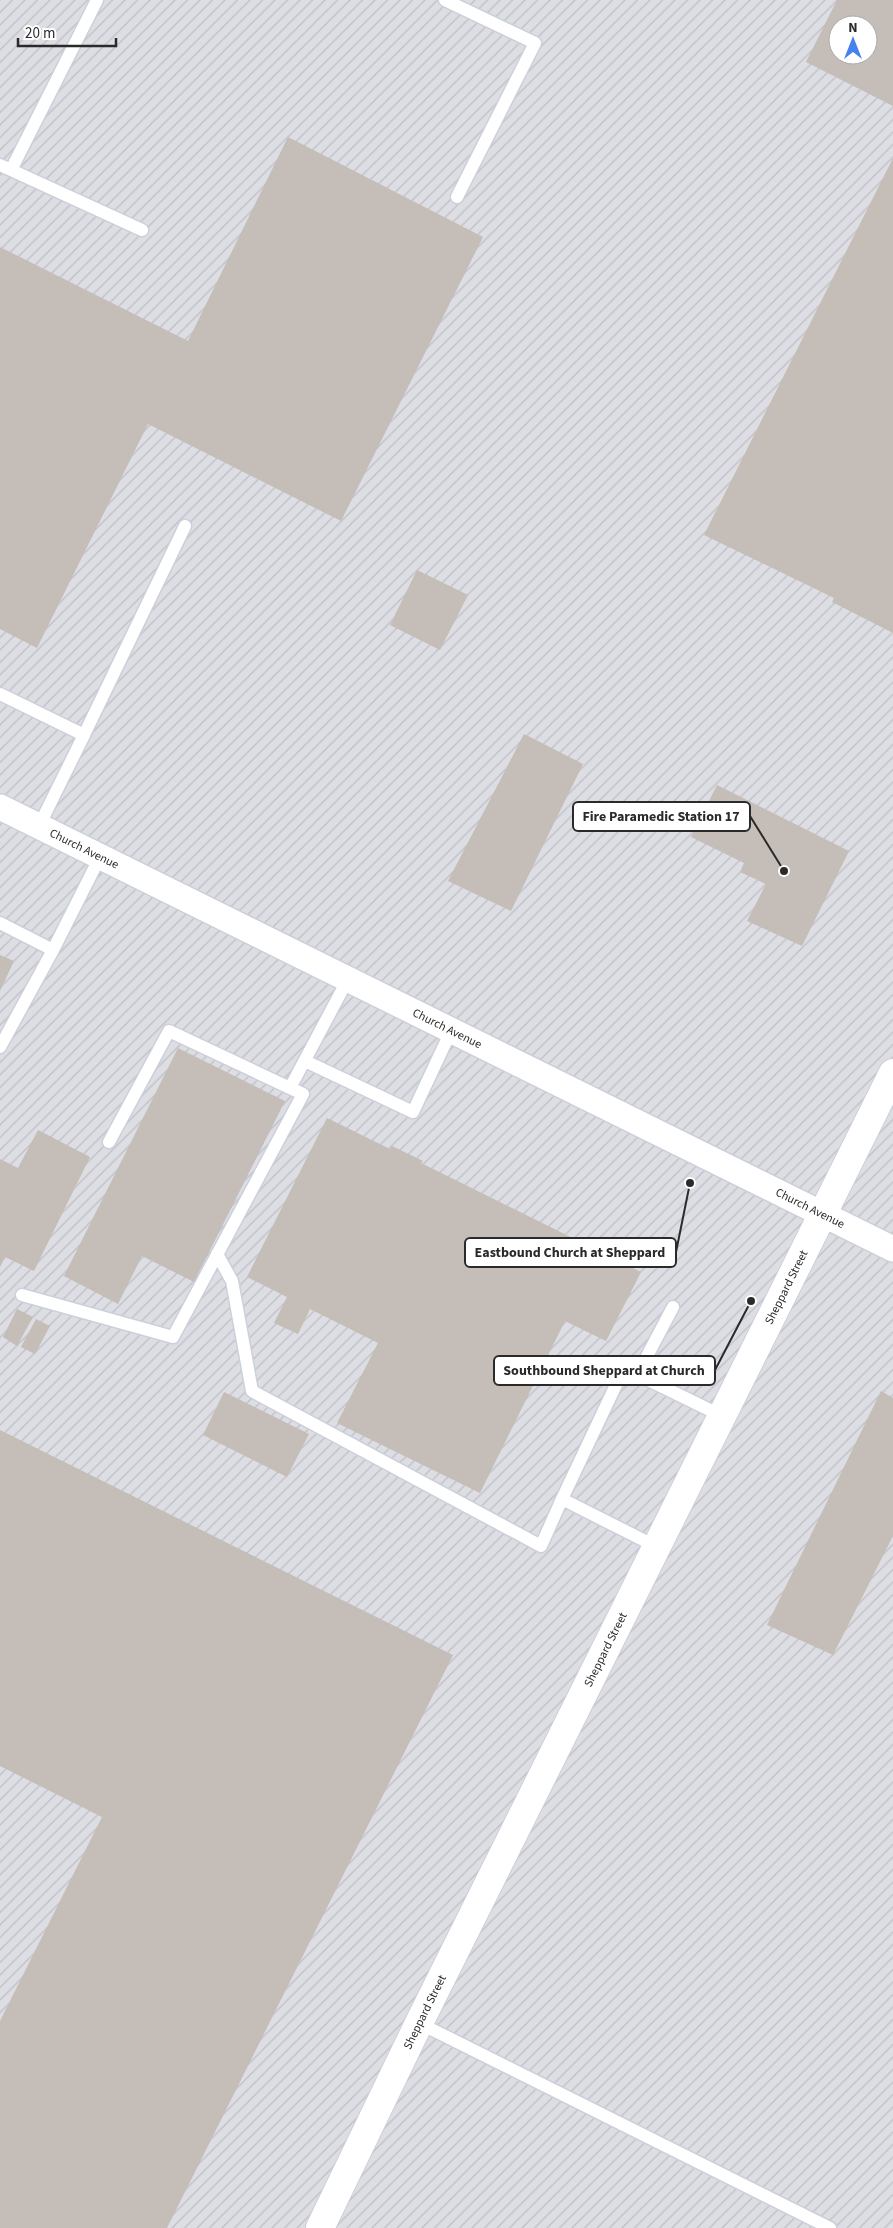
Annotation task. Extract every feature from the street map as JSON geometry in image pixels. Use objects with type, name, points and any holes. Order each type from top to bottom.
[{"type":"street","name":"Church Avenue","points":[[0,807],[893,1249]]},
{"type":"street","name":"Sheppard Street","points":[[320,2228],[419,2023],[893,1073]]},
{"type":"lane","points":[[97,0],[5,168],[142,230]]},
{"type":"lane","points":[[445,0],[535,43],[457,197]]},
{"type":"lane","points":[[39,826],[185,526]]},
{"type":"lane","points":[[0,694],[84,735]]},
{"type":"lane","points":[[0,1046],[53,950],[100,857]]},
{"type":"lane","points":[[0,924],[53,950]]},
{"type":"lane","points":[[290,1088],[348,979]]},
{"type":"lane","points":[[22,1295],[173,1337],[303,1094],[169,1031],[108,1142]]},
{"type":"lane","points":[[305,1061],[413,1112],[451,1031]]},
{"type":"lane","points":[[217,1254],[232,1281],[252,1391],[541,1546],[624,1368],[722,1416]]},
{"type":"lane","points":[[637,1375],[672,1307]]},
{"type":"lane","points":[[562,1499],[657,1547]]},
{"type":"lane","points":[[419,2023],[830,2228]]},
{"type":"shaded area","points":[[0,0],[893,0],[893,2228],[0,2228]]},
{"type":"building","points":[[837,0],[893,0],[893,106],[806,62],[828,18],[828,65],[878,65],[878,15],[830,15]]},
{"type":"building","points":[[288,137],[483,237],[341,521],[148,424],[37,648],[0,629],[0,247],[188,341]]},
{"type":"building","points":[[893,158],[893,633],[832,602],[834,598],[704,535]]},
{"type":"building","points":[[417,570],[468,595],[440,650],[390,625]]},
{"type":"building","points":[[524,734],[583,764],[511,911],[448,881]]},
{"type":"building","points":[[717,785],[849,851],[802,946],[747,921],[766,884],[740,872],[744,863],[691,837]]},
{"type":"building","points":[[0,955],[14,961],[0,991]]},
{"type":"building","points":[[178,1048],[285,1101],[194,1282],[142,1256],[118,1304],[64,1276]]},
{"type":"building","points":[[327,1118],[390,1149],[392,1146],[423,1161],[421,1163],[641,1272],[606,1341],[565,1321],[480,1493],[337,1423],[378,1343],[310,1309],[298,1334],[274,1323],[287,1297],[247,1277]]},
{"type":"building","points":[[38,1130],[90,1157],[34,1271],[5,1257],[0,1267],[0,1159],[18,1168]]},
{"type":"building","points":[[17,1309],[33,1317],[17,1346],[3,1337]]},
{"type":"building","points":[[36,1319],[50,1326],[35,1354],[21,1347]]},
{"type":"building","points":[[881,1391],[893,1398],[893,1536],[833,1655],[767,1625]]},
{"type":"building","points":[[224,1392],[309,1434],[287,1477],[203,1435]]},
{"type":"building","points":[[0,1430],[453,1655],[167,2228],[0,2228],[0,2021],[102,1817],[0,1766]]},
{"type":"place","name":"Fire Paramedic Station 17","points":[[784,871]]},
{"type":"place","name":"Eastbound Church at Sheppard","points":[[690,1183]]},
{"type":"place","name":"Southbound Sheppard at Church","points":[[751,1301]]}]
